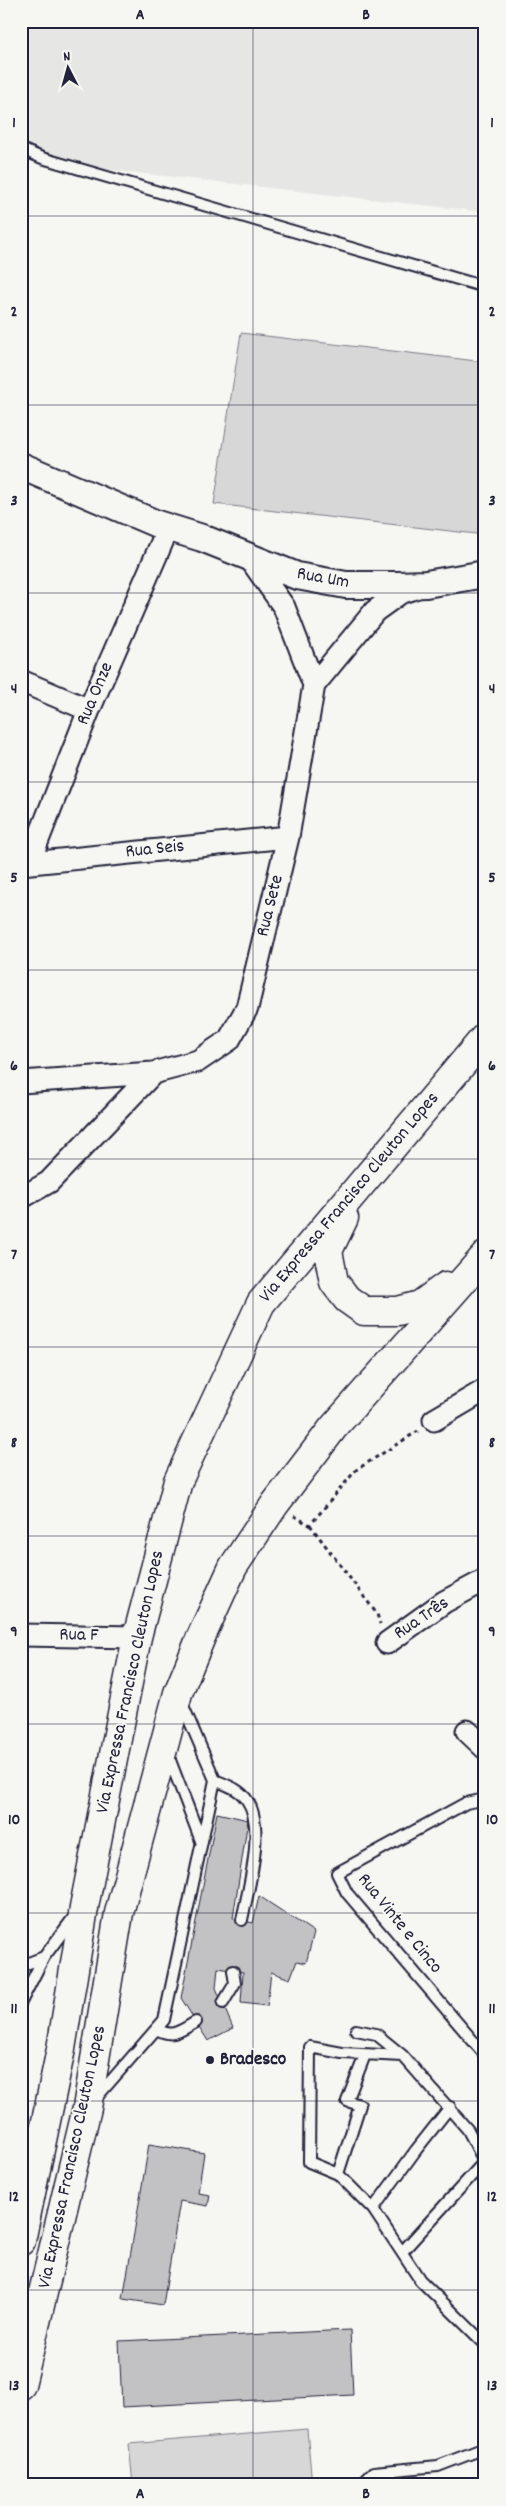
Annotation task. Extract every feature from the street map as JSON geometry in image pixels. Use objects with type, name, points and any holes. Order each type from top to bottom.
[{"type":"highway","name":"Via Expressa Francisco Cleuton Lopes","points":[[21,2241],[61,2048],[85,1902],[137,1637],[178,1481],[261,1302],[485,1037]]},
{"type":"highway","points":[[357,1189],[328,1251],[334,1282],[347,1299],[364,1311],[398,1311],[420,1305],[485,1256]]},
{"type":"highway","name":"Via Expressa Francisco Cleuton Lopes","points":[[21,2385],[87,2108],[119,1913],[178,1693],[232,1567],[275,1504],[333,1428],[485,1256]]},
{"type":"street","name":"Rua Um","points":[[21,454],[162,514],[169,526]]},
{"type":"street","name":"Rua Um","points":[[21,466],[157,524],[169,526],[297,576],[346,585],[426,584],[485,574]]},
{"type":"street","name":"Rua Onze","points":[[25,863],[88,710],[169,526]]},
{"type":"street","points":[[248,556],[284,607],[314,685]]},
{"type":"street","name":"Rua Sete","points":[[21,1082],[153,1073],[177,1068],[206,1056],[229,1040],[247,1008],[288,837],[314,685],[375,611],[400,592],[426,584]]},
{"type":"street","points":[[21,681],[88,710]]},
{"type":"street","name":"Rua Seis","points":[[25,863],[288,837]]},
{"type":"street","points":[[21,1198],[49,1182],[153,1073]]},
{"type":"street","points":[[434,1420],[485,1390]]},
{"type":"street","name":"Rua Três","points":[[386,1643],[444,1602],[485,1580]]},
{"type":"street","name":"Rua F","points":[[21,1635],[137,1637]]},
{"type":"street","points":[[467,1731],[485,1748]]},
{"type":"lane","points":[[21,149],[42,158],[485,287]]},
{"type":"lane","points":[[87,2108],[164,2020],[215,1780],[178,1693]]},
{"type":"lane","points":[[163,1744],[201,1841]]},
{"type":"lane","points":[[215,1780],[239,1791],[248,1800],[254,1824],[255,1853],[242,1920]]},
{"type":"lane","name":"Rua Vinte e Cinco","points":[[485,1800],[466,1803],[337,1872],[347,1893],[485,2054]]},
{"type":"lane","points":[[21,2002],[44,1957],[85,1902]]},
{"type":"lane","points":[[21,1966],[44,1957]]},
{"type":"lane","points":[[223,2003],[235,1983],[233,1971]]},
{"type":"lane","points":[[157,2029],[166,2035],[175,2034],[196,2022]]},
{"type":"lane","points":[[356,2030],[376,2034],[403,2056],[468,2130],[484,2162],[402,2252]]},
{"type":"lane","points":[[403,2056],[365,2055],[310,2048],[309,2162],[338,2174],[373,2209],[420,2280],[485,2344]]},
{"type":"lane","points":[[338,2174],[360,2105],[347,2101],[365,2055]]},
{"type":"lane","points":[[373,2209],[416,2150],[450,2108]]},
{"type":"lane","points":[[361,2485],[374,2472],[438,2466],[485,2448]]},
{"type":"path","points":[[310,1526],[356,1470],[434,1420]]},
{"type":"path","points":[[275,1504],[310,1526],[377,1614],[386,1643]]},
{"type":"shaded area","points":[[21,21],[485,21],[485,212],[21,160]]},
{"type":"shaded area","points":[[241,333],[485,362],[485,535],[214,504]]},
{"type":"shaded area","points":[[307,2429],[312,2485],[133,2485],[129,2444]]},
{"type":"building","points":[[217,1813],[248,1820],[233,1918],[253,1923],[259,1896],[314,1932],[306,1963],[297,1961],[290,1979],[271,1972],[267,2006],[241,2003],[243,1972],[218,1968],[216,1988],[233,2028],[208,2041],[181,1998]]},
{"type":"building","points":[[149,2144],[204,2153],[198,2193],[210,2195],[208,2206],[180,2201],[163,2305],[123,2299]]},
{"type":"building","points":[[350,2330],[353,2395],[122,2407],[119,2341]]},
{"type":"place","name":"Bradesco","points":[[210,2060]]}]
